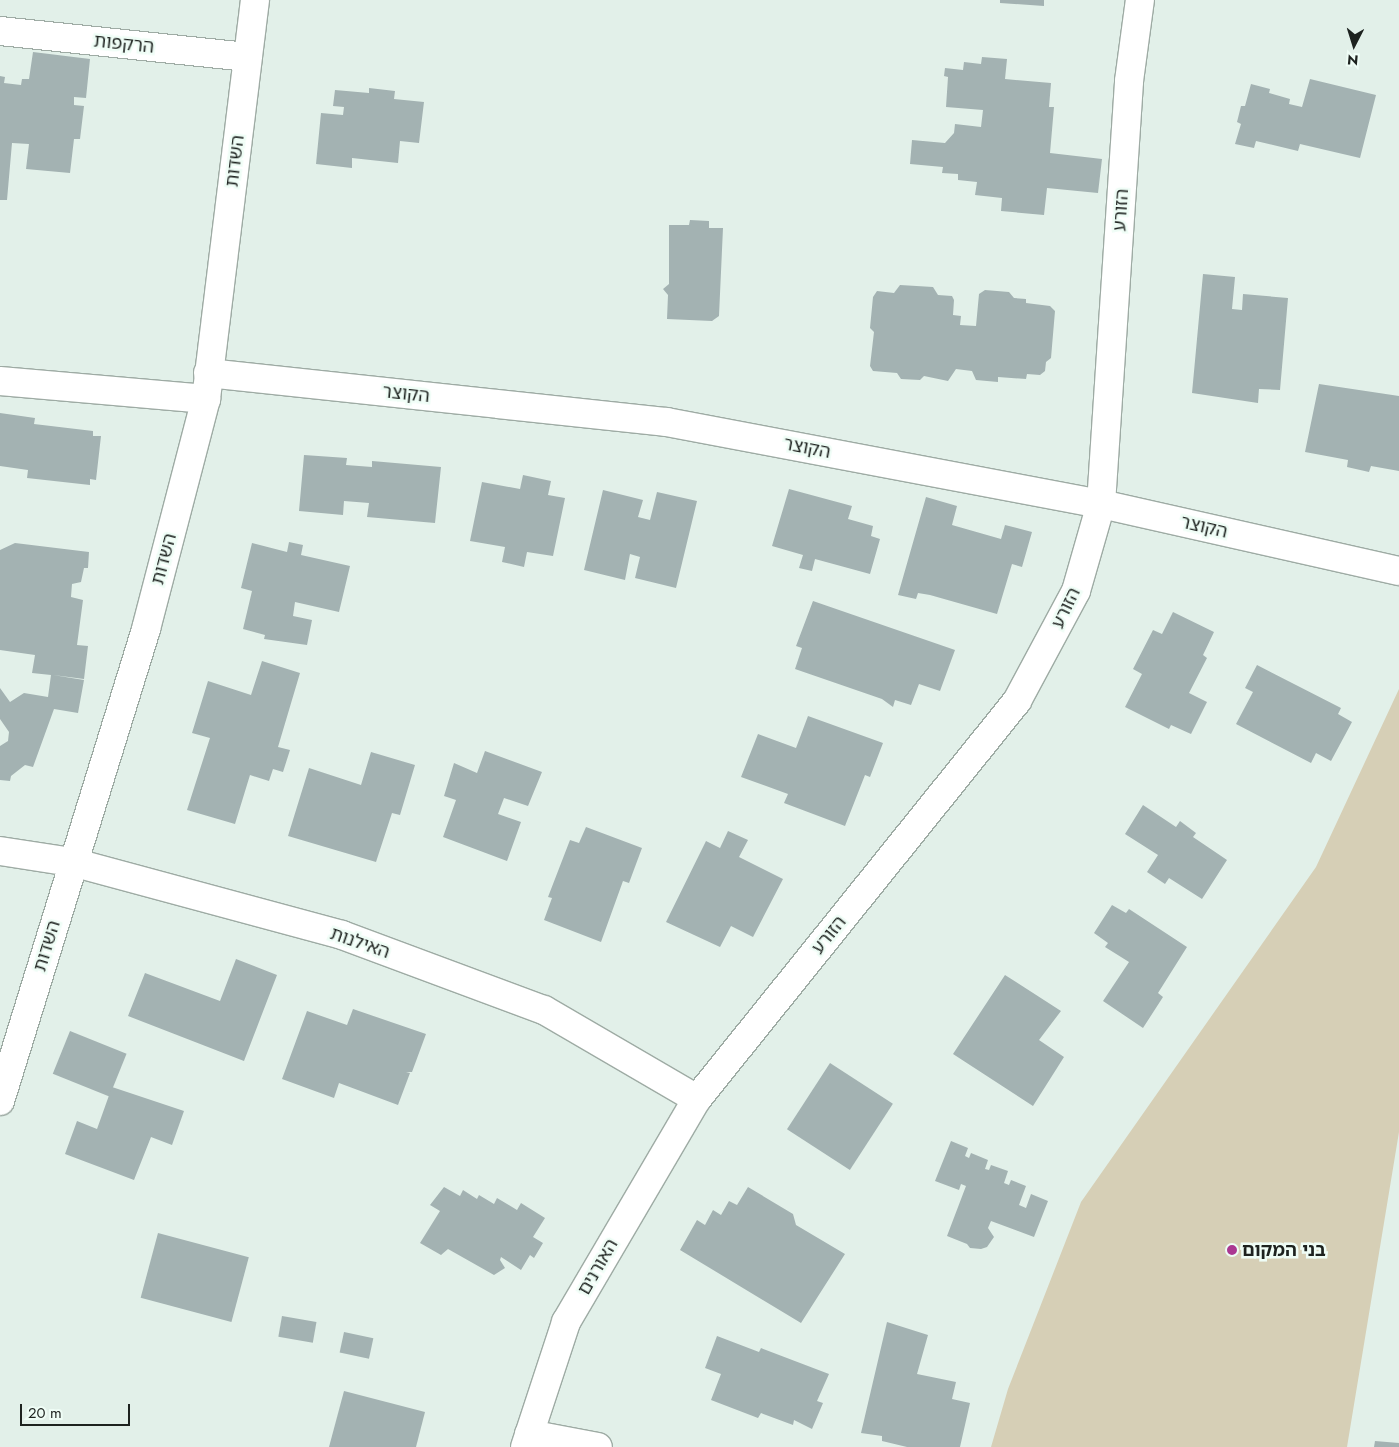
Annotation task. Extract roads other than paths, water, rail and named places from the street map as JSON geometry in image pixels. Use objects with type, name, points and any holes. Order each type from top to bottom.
[{"type":"street","name":"השדות","points":[[0,1101],[72,862],[146,629],[207,386],[255,0]]},
{"type":"street","name":"הזורע","points":[[697,1099],[1017,701],[1076,591],[1101,504],[1129,81],[1140,0]]},
{"type":"street","name":"הרקפות","points":[[0,31],[248,57]]},
{"type":"street","name":"הקוצר","points":[[0,381],[207,386],[668,422],[1101,504],[1399,571]]},
{"type":"street","name":"האילנות","points":[[0,851],[72,862],[342,935],[544,1010],[697,1099]]},
{"type":"street","name":"האורנים","points":[[527,1441],[566,1322],[697,1099]]},
{"type":"street","points":[[527,1441],[598,1447]]},
{"type":"place","name":"בני המקום","points":[[1232,1250]]}]
